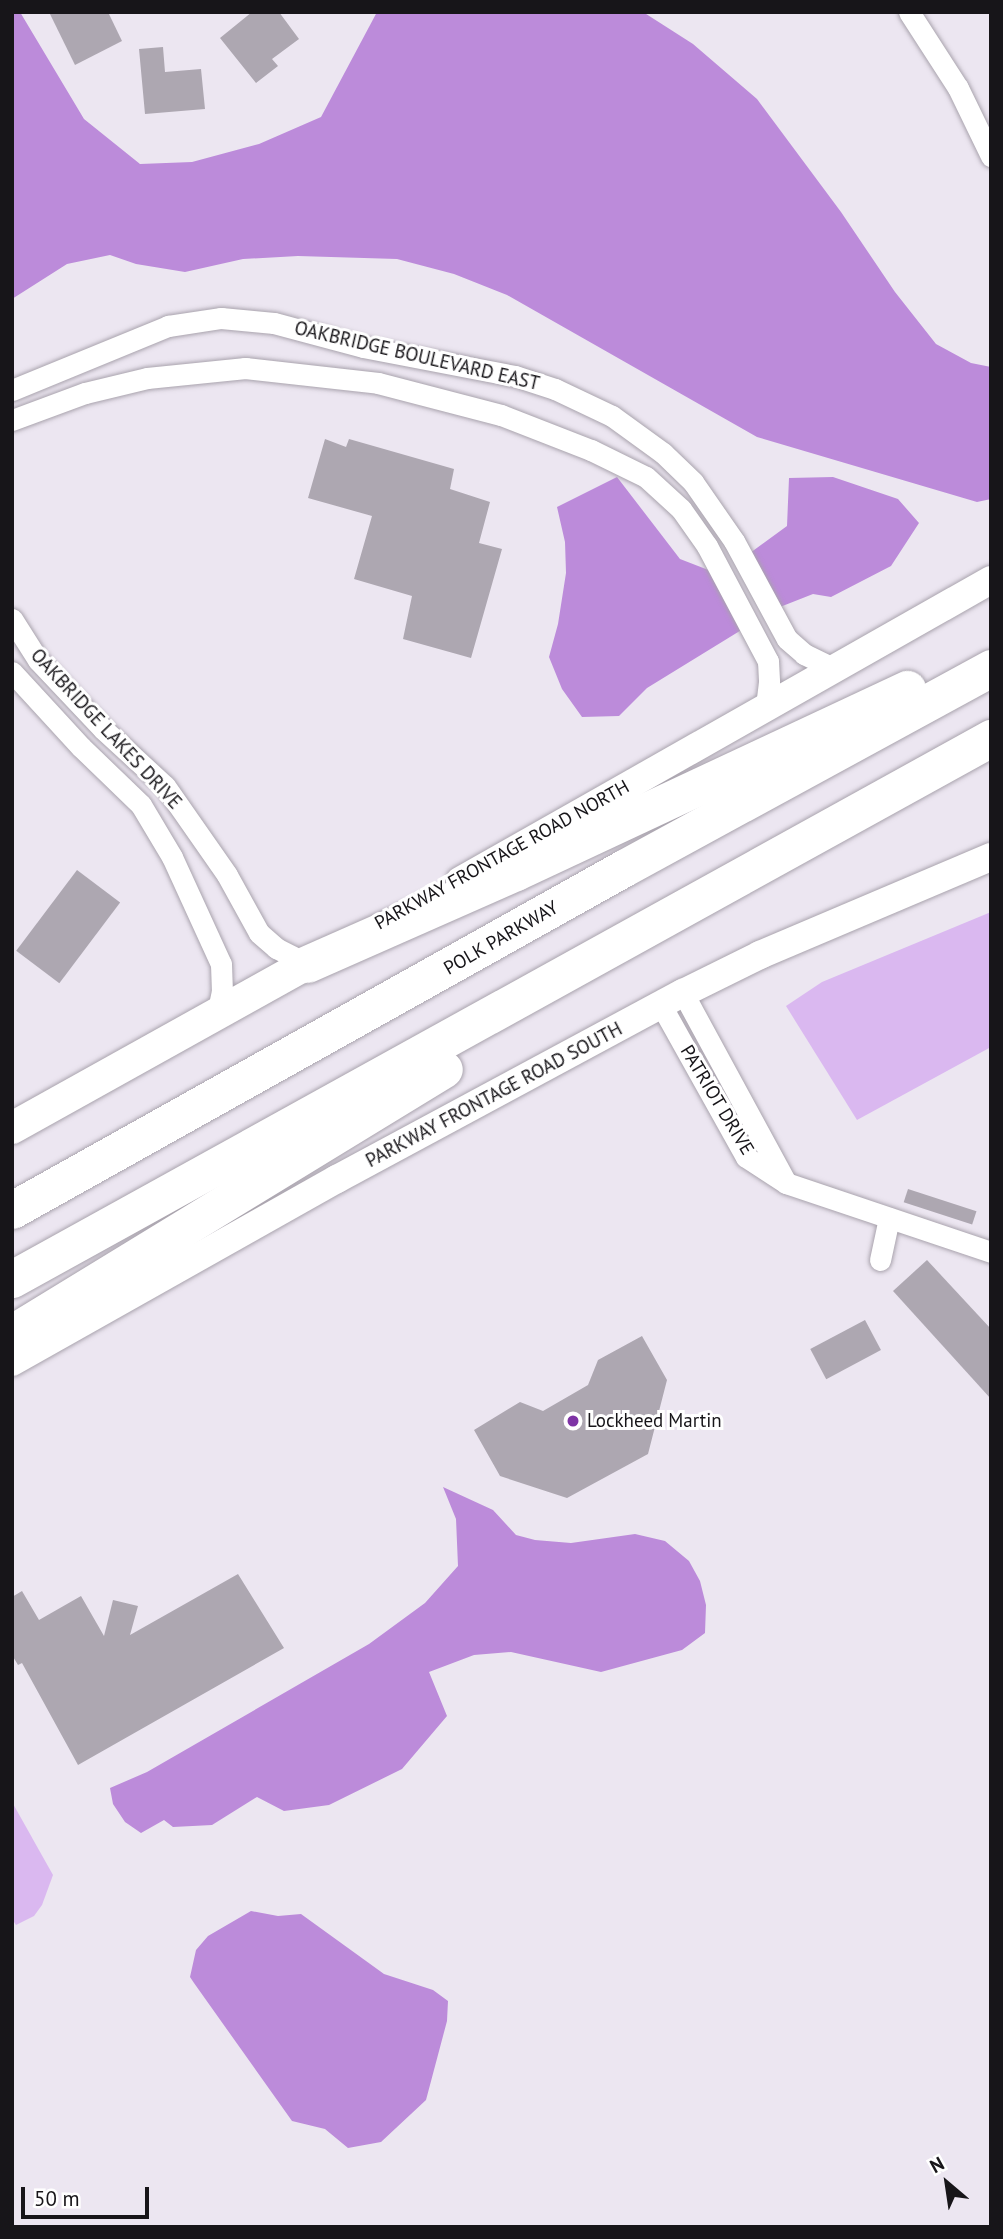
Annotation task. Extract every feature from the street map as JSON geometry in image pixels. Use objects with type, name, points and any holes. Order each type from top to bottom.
[{"type":"highway","points":[[307,964],[516,872],[991,652]]},
{"type":"highway","name":"POLK PARKWAY","points":[[12,1210],[624,868],[991,667]]},
{"type":"highway","points":[[12,1279],[991,738]]},
{"type":"highway","points":[[12,1333],[390,1101],[750,885],[890,794]]},
{"type":"main road","name":"PARKWAY FRONTAGE ROAD NORTH","points":[[12,1128],[438,893],[991,580]]},
{"type":"main road","name":"PARKWAY FRONTAGE ROAD SOUTH","points":[[12,1362],[337,1179],[672,999],[760,955],[991,857]]},
{"type":"street","points":[[909,12],[958,88],[991,156]]},
{"type":"street","name":"OAKBRIDGE BOULEVARD EAST","points":[[12,390],[168,326],[221,318],[274,323],[363,347],[515,376],[574,397],[612,416],[646,440],[693,482],[715,511],[742,556],[787,639],[804,654],[833,668]]},
{"type":"street","name":"OAKBRIDGE BOULEVARD EAST","points":[[12,420],[85,393],[147,378],[245,368],[378,383],[501,415],[591,450],[646,477],[681,509],[720,569],[768,661],[766,706]]},
{"type":"street","name":"OAKBRIDGE LAKES DRIVE","points":[[12,618],[38,660],[103,729],[164,786],[227,875],[260,933],[276,948],[307,964]]},
{"type":"street","name":"OAKBRIDGE LAKES DRIVE","points":[[12,672],[81,747],[141,806],[172,857],[221,964],[222,991],[217,1015]]},
{"type":"street","name":"PATRIOT DRIVE","points":[[672,999],[746,1157],[786,1183],[991,1252]]},
{"type":"street","points":[[880,1260],[888,1218]]},
{"type":"shaded area","points":[[12,12],[20,12],[84,119],[140,164],[192,162],[259,144],[321,117],[377,12],[643,12],[693,44],[757,99],[841,212],[895,292],[936,344],[971,363],[991,367],[991,499],[977,502],[757,437],[507,295],[454,274],[397,259],[298,256],[243,259],[185,272],[136,264],[110,255],[67,264],[12,299]]},
{"type":"shaded area","points":[[617,477],[680,559],[711,571],[743,629],[647,688],[619,716],[582,717],[562,689],[549,657],[558,624],[566,573],[565,542],[557,507]]},
{"type":"shaded area","points":[[833,477],[898,499],[919,523],[891,566],[831,597],[813,594],[780,607],[750,553],[787,526],[789,478]]},
{"type":"shaded area","points":[[991,912],[991,1047],[857,1120],[786,1006],[822,982]]},
{"type":"shaded area","points":[[443,1487],[493,1510],[516,1535],[535,1540],[571,1543],[635,1534],[665,1541],[689,1561],[700,1581],[706,1605],[705,1633],[682,1650],[601,1672],[511,1652],[474,1655],[429,1672],[447,1716],[402,1769],[329,1805],[284,1811],[257,1797],[212,1825],[173,1827],[164,1820],[141,1833],[125,1822],[113,1804],[110,1788],[147,1772],[369,1644],[425,1603],[458,1566],[456,1519]]},
{"type":"shaded area","points":[[12,1802],[53,1875],[42,1905],[34,1916],[16,1925],[12,1919]]},
{"type":"shaded area","points":[[251,1911],[278,1916],[301,1914],[384,1974],[433,1990],[448,2001],[447,2021],[426,2100],[381,2142],[348,2148],[325,2129],[292,2121],[190,1977],[196,1950],[208,1936]]},
{"type":"building","points":[[49,12],[108,12],[122,41],[75,65]]},
{"type":"building","points":[[252,12],[279,12],[299,39],[272,59],[278,66],[256,83],[220,38]]},
{"type":"building","points":[[163,47],[165,72],[201,69],[205,109],[145,114],[139,49]]},
{"type":"building","points":[[325,439],[346,447],[349,439],[454,469],[450,489],[490,502],[479,543],[502,549],[471,658],[403,639],[412,596],[354,579],[372,516],[308,498]]},
{"type":"building","points":[[77,870],[120,902],[59,983],[16,951]]},
{"type":"building","points":[[908,1189],[976,1211],[972,1225],[904,1202]]},
{"type":"building","points":[[927,1260],[991,1329],[991,1399],[893,1291]]},
{"type":"building","points":[[865,1320],[881,1350],[826,1379],[810,1349]]},
{"type":"building","name":"Lockheed Martin","points":[[642,1336],[667,1380],[648,1454],[567,1498],[500,1476],[474,1430],[520,1402],[543,1411],[588,1385],[598,1360]]},
{"type":"building","points":[[238,1574],[284,1648],[78,1765],[22,1663],[18,1665],[12,1655],[12,1597],[22,1591],[39,1620],[81,1596],[104,1636],[113,1600],[138,1606],[130,1635]]},
{"type":"place","name":"Lockheed Martin","points":[[573,1421]]}]
